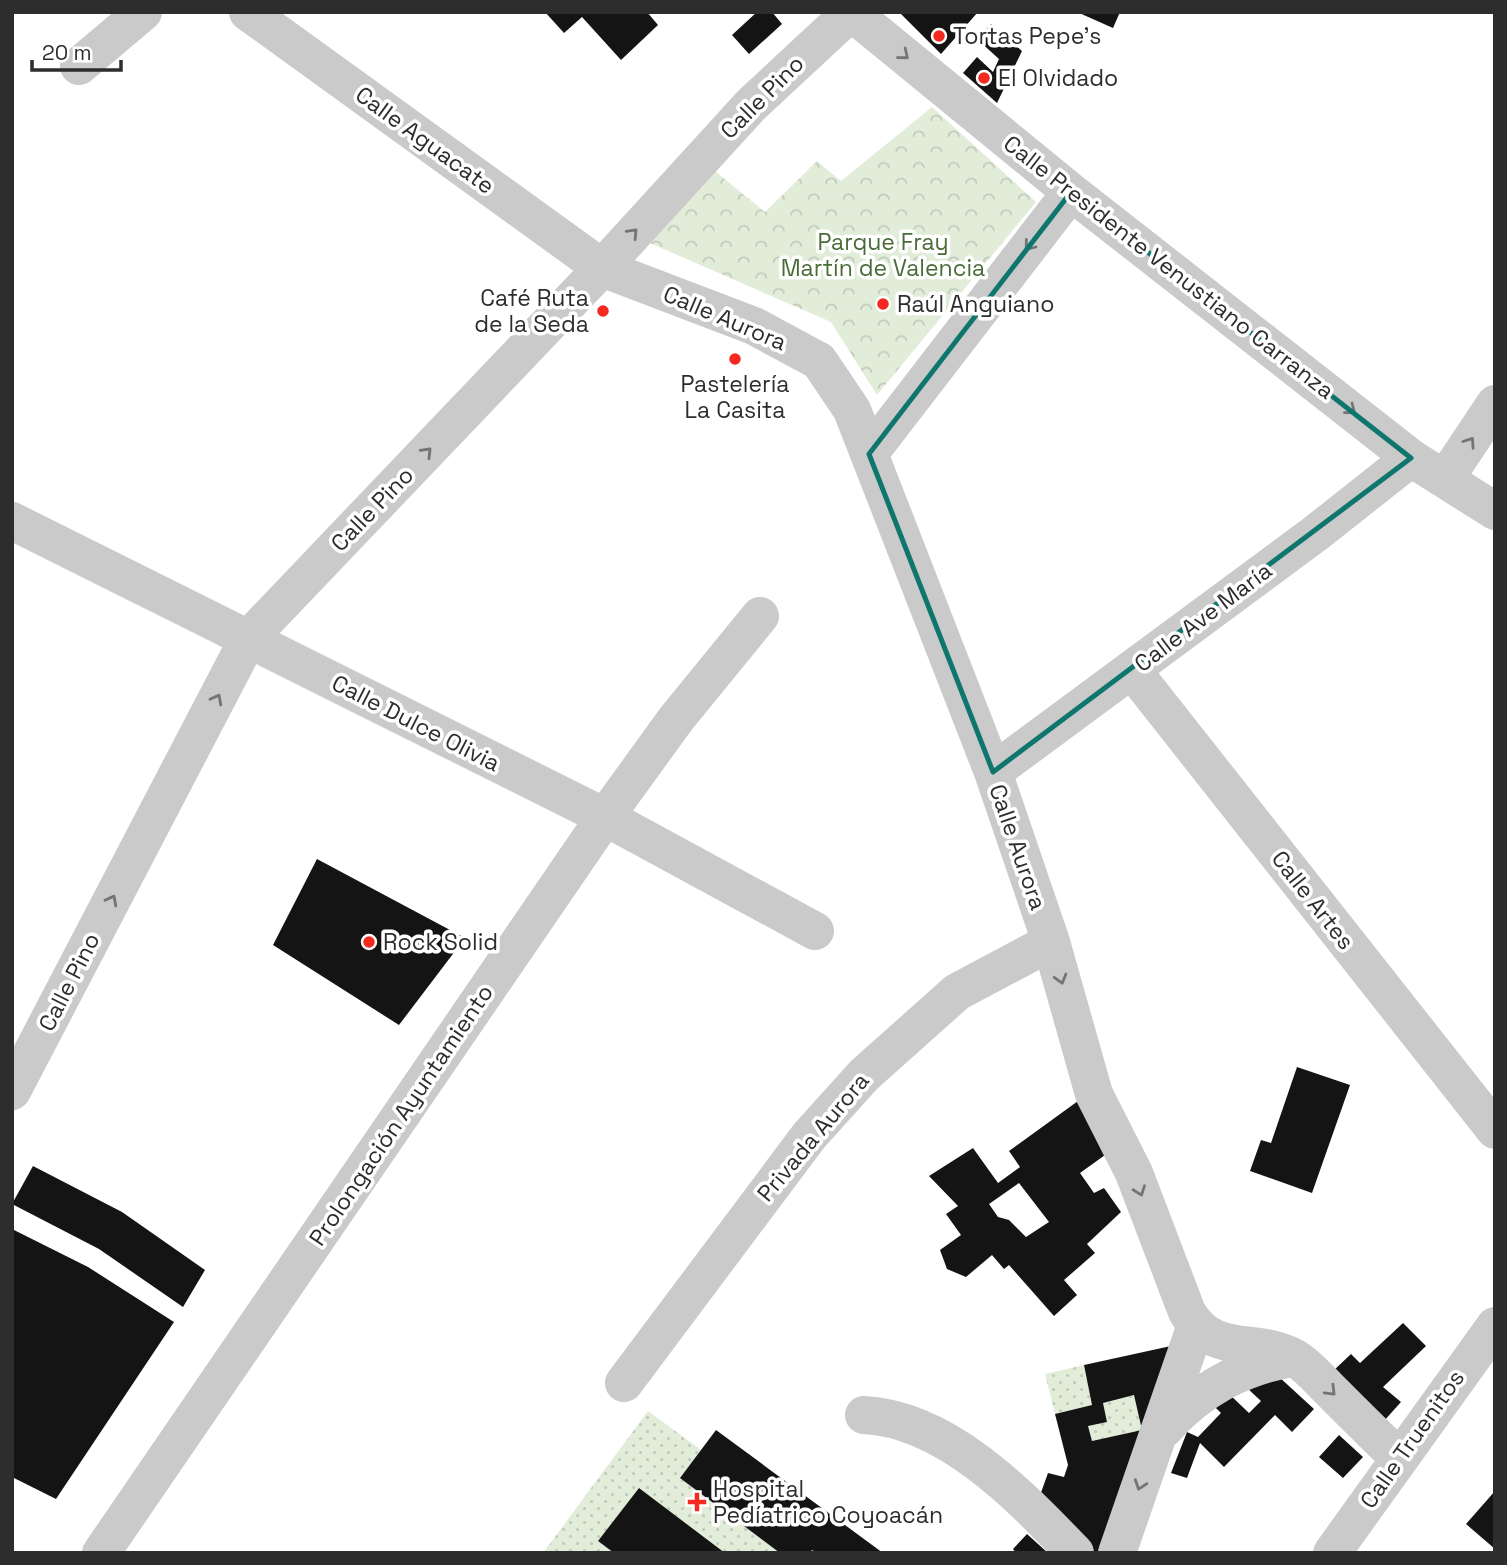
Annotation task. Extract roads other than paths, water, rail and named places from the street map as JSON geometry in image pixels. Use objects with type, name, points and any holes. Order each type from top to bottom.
[{"type":"street","points":[[79,65],[143,12]]},
{"type":"street","name":"Calle Aguacate","points":[[248,12],[602,268]]},
{"type":"street","name":"Calle Pino","points":[[12,1091],[248,639],[602,268],[751,105],[851,12]]},
{"type":"street","name":"Calle Presidente Venustiano Carranza","points":[[851,12],[1071,192],[1411,458],[1495,511]]},
{"type":"street","points":[[869,454],[1071,192]]},
{"type":"street","name":"Calle Aurora","points":[[602,268],[754,326],[819,361],[852,410],[993,772],[1051,942],[1094,1094],[1134,1173],[1195,1328]]},
{"type":"street","points":[[1445,479],[1495,404]]},
{"type":"street","name":"Calle Ave María","points":[[993,772],[1316,533],[1411,458]]},
{"type":"street","name":"Calle Dulce Olivia","points":[[12,522],[605,817],[815,931]]},
{"type":"street","name":"Prolongación Ayuntamiento","points":[[101,1553],[605,817],[676,719],[760,616]]},
{"type":"street","name":"Calle Artes","points":[[1132,670],[1495,1130]]},
{"type":"street","name":"Privada Aurora","points":[[624,1382],[792,1158],[864,1075],[957,992],[1051,942]]},
{"type":"street","name":"Calle Truenitos","points":[[1332,1553],[1495,1326]]},
{"type":"street","points":[[1117,1553],[1195,1328],[1226,1343],[1266,1348],[1294,1358],[1399,1458]]},
{"type":"street","points":[[1157,1436],[1193,1401],[1226,1379],[1270,1362],[1294,1358]]},
{"type":"street","points":[[863,1415],[905,1420],[935,1434],[1015,1495],[1075,1553]]},
{"type":"place","name":"Tortas Pepe's","points":[[939,36]]},
{"type":"place","name":"El Olvidado","points":[[984,78]]},
{"type":"place","name":"Raúl Anguiano","points":[[883,304]]},
{"type":"place","name":"Café Ruta de la Seda","points":[[603,311]]},
{"type":"place","name":"Pastelería La Casita","points":[[735,359]]},
{"type":"place","name":"Rock Solid","points":[[369,942]]},
{"type":"place","name":"Hospital Pedíatrico Coyoacán","points":[[697,1502]]},
{"type":"park label","name":"Parque Fray Martín de Valencia","points":[[883,255]]}]
